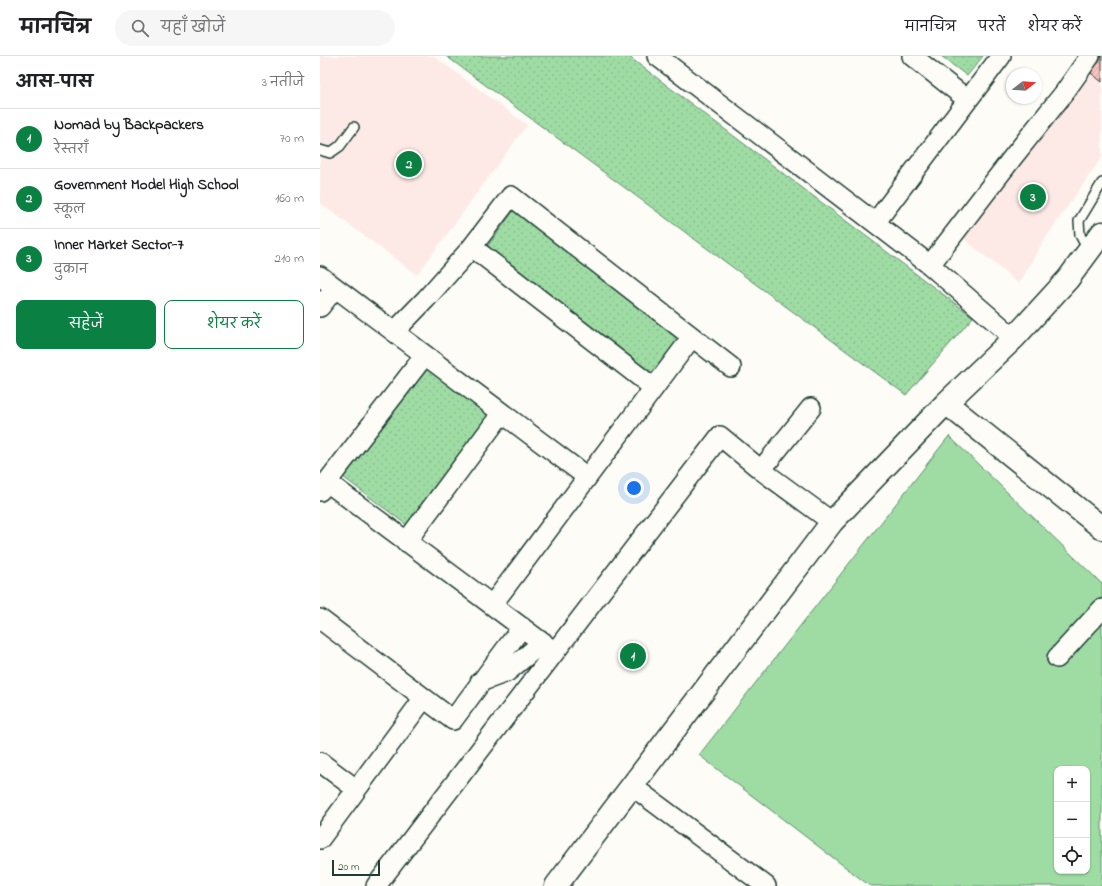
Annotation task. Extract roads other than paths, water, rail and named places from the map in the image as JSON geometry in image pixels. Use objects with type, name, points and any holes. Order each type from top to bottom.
[{"type":"street","points":[[657,56],[930,265],[1014,338]]},
{"type":"street","points":[[912,56],[968,100]]},
{"type":"street","points":[[875,223],[1001,56]]},
{"type":"street","points":[[930,265],[1013,156],[1064,93],[1090,56]]},
{"type":"street","points":[[394,332],[426,299],[472,247],[511,196],[732,367]]},
{"type":"street","points":[[556,886],[832,522],[946,403],[1014,338],[1068,279],[1102,233]]},
{"type":"street","points":[[472,247],[654,388]]},
{"type":"street","points":[[320,276],[587,478]]},
{"type":"street","points":[[320,307],[335,288]]},
{"type":"street","points":[[492,605],[692,337]]},
{"type":"street","points":[[425,355],[323,487],[406,542],[549,647]]},
{"type":"street","points":[[946,403],[1102,528]]},
{"type":"street","points":[[762,470],[811,408]]},
{"type":"street","points":[[406,542],[502,413]]},
{"type":"street","points":[[383,883],[549,647],[720,436],[762,470],[832,522]]},
{"type":"street","points":[[1057,658],[1102,609]]},
{"type":"street","points":[[320,619],[453,720],[522,627]]},
{"type":"street","points":[[480,682],[507,672],[549,647]]},
{"type":"street","points":[[320,839],[424,698]]},
{"type":"street","points":[[320,762],[356,789]]},
{"type":"street","points":[[632,786],[766,886]]},
{"type":"lane","points":[[320,150],[330,153],[340,146],[354,127]]},
{"type":"lane","points":[[1089,251],[1080,235],[1079,221],[1102,183]]},
{"type":"place","name":"Government Model High School","points":[[409,164]]},
{"type":"place","name":"Inner Market Sector-7","points":[[1033,197]]},
{"type":"place","name":"Nomad by Backpackers","points":[[633,656]]}]
